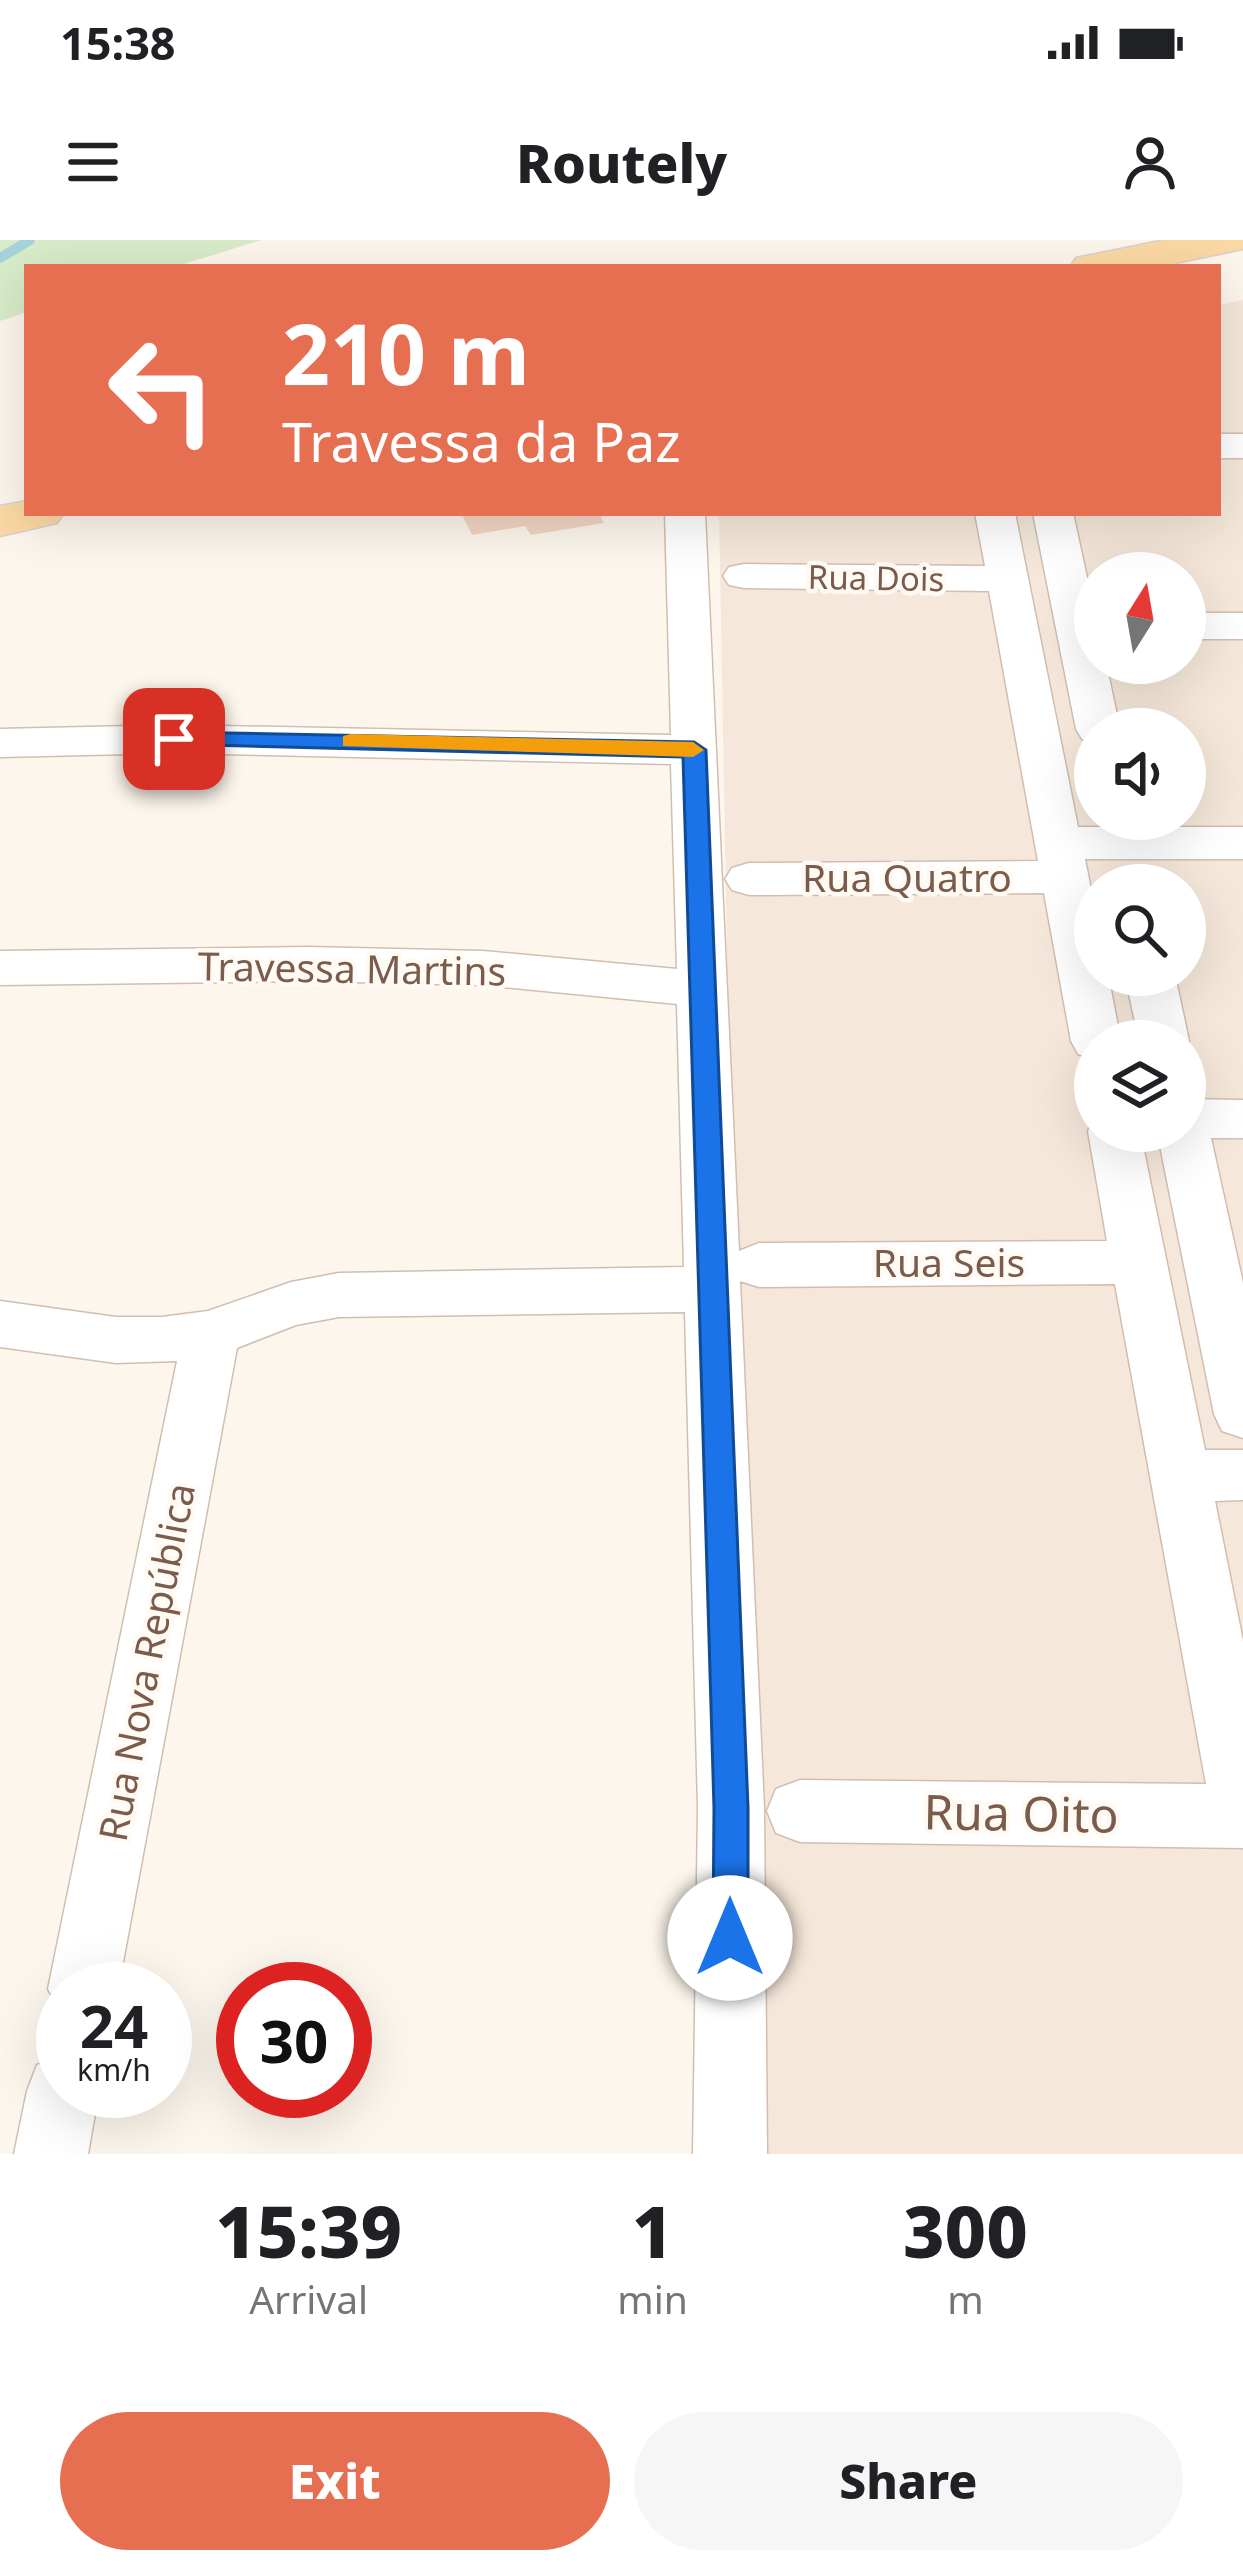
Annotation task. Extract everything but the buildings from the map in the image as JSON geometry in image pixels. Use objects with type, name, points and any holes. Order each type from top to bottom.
[{"type":"main road","points":[[1106,264],[1230,240]]},
{"type":"street","points":[[685,516],[703,989],[736,1277],[730,2154]]},
{"type":"street","points":[[996,516],[1092,1020]]},
{"type":"street","points":[[1054,516],[1074,586]]},
{"type":"street","name":"Rua Dois","points":[[744,576],[1008,579]]},
{"type":"street","points":[[1206,626],[1243,626]]},
{"type":"street","points":[[1017,627],[1074,627]]},
{"type":"street","points":[[0,742],[174,739],[694,750]]},
{"type":"street","name":"Rua Quatro","points":[[749,879],[1062,860],[1124,849],[1243,843]]},
{"type":"street","name":"Travessa Martins","points":[[0,968],[308,964],[482,968],[703,989]]},
{"type":"street","points":[[1206,1118],[1243,1119]]},
{"type":"street","points":[[1118,1152],[1243,1806]]},
{"type":"street","points":[[1187,1152],[1243,1414]]},
{"type":"street","name":"Rua Seis","points":[[0,1324],[116,1340],[211,1334],[291,1304],[339,1295],[1139,1262]]},
{"type":"street","name":"Rua Nova República","points":[[88,1962],[211,1334]]},
{"type":"street","points":[[1180,1476],[1243,1475]]},
{"type":"street","name":"Rua Oito","points":[[800,1811],[1243,1816]]},
{"type":"street","points":[[51,2154],[58,2118]]},
{"type":"shaded area","points":[[1243,300],[1243,2154],[749,2154],[719,516],[1221,516],[1221,304]]},
{"type":"green space","points":[[0,240],[262,240],[184,264],[24,264],[24,313],[0,321]]},
{"type":"waterway","points":[[0,258],[30,240]]},
{"type":"slow traffic","points":[[351,741],[693,750]]},
{"type":"route","points":[[174,739],[694,750],[731,1808],[730,1938]]}]
